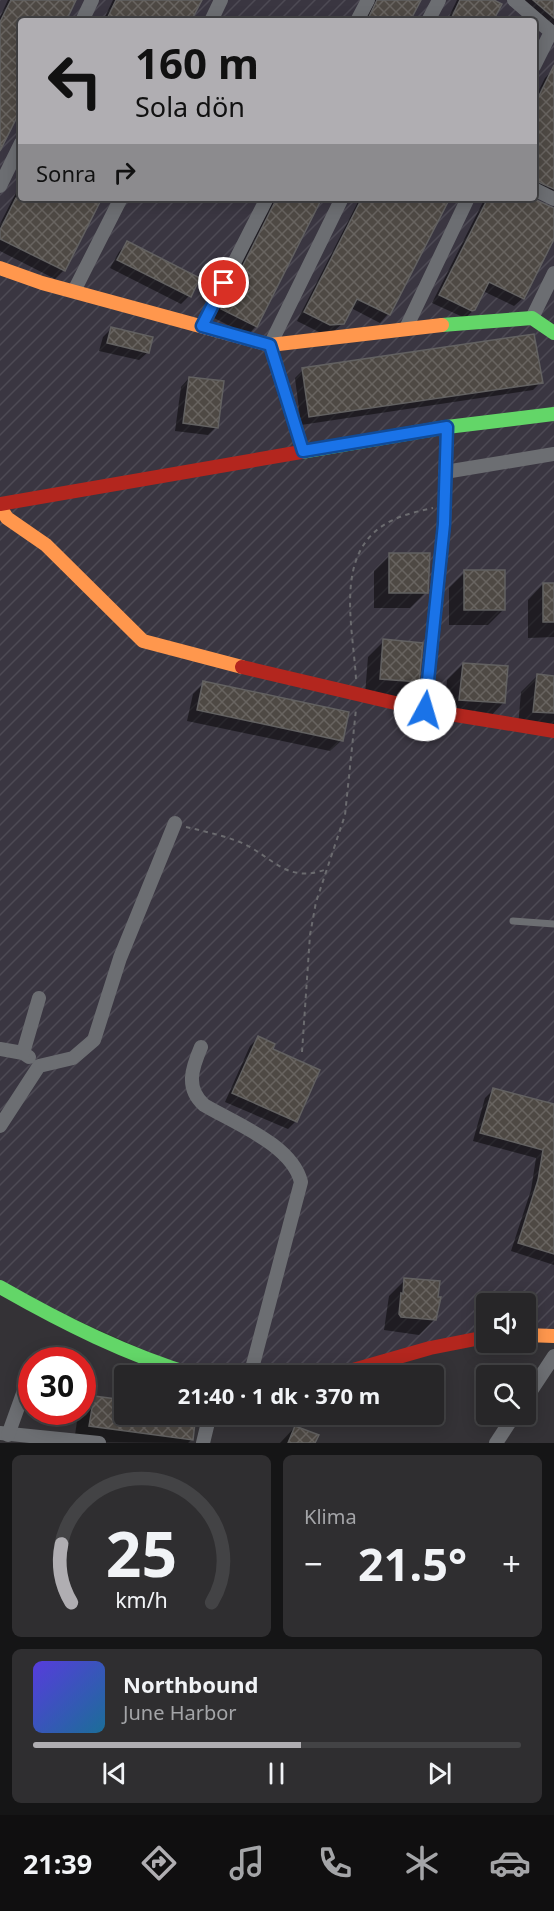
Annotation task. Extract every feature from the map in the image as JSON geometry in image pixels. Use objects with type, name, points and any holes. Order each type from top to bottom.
[{"type":"street","points":[[83,18],[92,0]]},
{"type":"street","points":[[212,18],[221,0]]},
{"type":"street","points":[[359,18],[368,0]]},
{"type":"street","points":[[430,18],[439,0]]},
{"type":"street","points":[[514,0],[535,18]]},
{"type":"street","points":[[537,19],[553,33],[537,61]]},
{"type":"street","points":[[0,186],[18,150]]},
{"type":"street","points":[[537,190],[554,199]]},
{"type":"street","points":[[74,291],[119,201]]},
{"type":"street","points":[[202,326],[265,201]]},
{"type":"street","points":[[303,451],[270,345],[341,201]]},
{"type":"street","points":[[406,328],[467,201]]},
{"type":"street","points":[[0,268],[74,291],[270,345],[406,328],[532,318],[553,335]]},
{"type":"street","points":[[532,318],[554,273]]},
{"type":"street","points":[[553,413],[447,427],[303,451],[0,506],[6,518],[46,545],[143,641],[425,710],[554,731]]},
{"type":"street","points":[[425,710],[444,505],[447,427]]},
{"type":"street","points":[[445,472],[554,454]]},
{"type":"street","points":[[0,1126],[39,1066],[73,1058],[94,1040],[120,958],[175,823]]},
{"type":"street","points":[[24,1053],[39,998]]},
{"type":"street","points":[[201,1047],[192,1076],[196,1096],[204,1105],[286,1154],[296,1167],[301,1182],[253,1365]]},
{"type":"street","points":[[0,1049],[24,1053],[39,1066]]},
{"type":"street","points":[[0,1287],[101,1339],[163,1365]]},
{"type":"street","points":[[536,1335],[552,1334]]},
{"type":"street","points":[[370,1365],[430,1348],[476,1339]]},
{"type":"street","points":[[536,1383],[554,1356]]},
{"type":"street","points":[[18,1401],[4,1434],[99,1443]]},
{"type":"street","points":[[203,1443],[207,1425]]},
{"type":"street","points":[[496,1443],[508,1425]]},
{"type":"lane","points":[[513,921],[554,924]]},
{"type":"path","points":[[302,1052],[310,935],[316,902],[345,815],[357,694],[350,583],[358,550],[374,531],[392,520],[444,505]]},
{"type":"path","points":[[175,823],[238,841],[279,867],[293,873],[310,874],[327,870]]},
{"type":"shaded area","points":[[0,0],[554,0],[554,1335],[536,1335],[536,1293],[476,1293],[476,1340],[376,1365],[178,1365],[0,1286]]},
{"type":"building","points":[[11,0],[76,0],[67,18],[18,18],[18,115],[0,151],[0,22]]},
{"type":"building","points":[[116,0],[202,0],[193,18],[107,18]]},
{"type":"building","points":[[377,0],[421,0],[412,18],[368,18]]},
{"type":"building","points":[[460,0],[494,0],[502,4],[495,18],[451,18]]},
{"type":"building","points":[[533,0],[554,0],[554,18]]},
{"type":"building","points":[[554,65],[554,189],[537,181],[537,100]]},
{"type":"building","points":[[16,198],[18,201],[100,201],[65,271],[0,239],[0,230]]},
{"type":"building","points":[[537,200],[554,208],[554,239],[524,299],[489,282],[475,310],[472,311],[439,295],[486,201]]},
{"type":"building","points":[[275,201],[320,201],[257,327],[221,309]]},
{"type":"building","points":[[360,201],[448,201],[390,315],[357,299],[344,324],[330,325],[304,312]]},
{"type":"building","points":[[127,241],[200,278],[191,297],[117,260]]},
{"type":"building","points":[[111,327],[153,337],[149,353],[107,343]]},
{"type":"building","points":[[534,334],[543,383],[309,417],[302,368]]},
{"type":"building","points":[[189,377],[224,381],[218,428],[183,423]]},
{"type":"building","points":[[389,553],[430,553],[428,593],[389,593]]},
{"type":"building","points":[[464,570],[505,570],[505,610],[464,610]]},
{"type":"building","points":[[543,583],[554,583],[554,622],[543,622]]},
{"type":"building","points":[[383,639],[423,643],[419,682],[380,679]]},
{"type":"building","points":[[463,663],[508,666],[505,703],[459,700]]},
{"type":"building","points":[[537,674],[554,676],[554,713],[533,712]]},
{"type":"building","points":[[203,681],[349,712],[343,741],[197,710]]},
{"type":"building","points":[[258,1036],[275,1044],[273,1049],[320,1070],[297,1122],[232,1093]]},
{"type":"building","points":[[493,1088],[554,1104],[554,1254],[518,1243],[538,1180],[543,1150],[480,1133]]},
{"type":"building","points":[[404,1278],[440,1281],[438,1297],[441,1297],[436,1320],[401,1317],[399,1314]]},
{"type":"building","points":[[96,1396],[114,1399],[114,1425],[195,1425],[193,1440],[89,1426],[96,1425]]},
{"type":"building","points":[[295,1426],[319,1435],[315,1443],[288,1443]]},
{"type":"traffic: fast","points":[[442,325],[532,318],[554,333]]},
{"type":"traffic: fast","points":[[301,452],[447,427],[554,414]]},
{"type":"traffic: fast","points":[[0,1287],[96,1337],[164,1365]]},
{"type":"traffic: slow","points":[[0,268],[42,283],[270,345],[442,325]]},
{"type":"traffic: slow","points":[[0,507],[7,518],[46,545],[143,641],[242,667]]},
{"type":"traffic: slow","points":[[536,1335],[554,1336]]},
{"type":"traffic: jam","points":[[0,504],[301,452]]},
{"type":"traffic: jam","points":[[242,667],[425,710],[554,731]]},
{"type":"traffic: jam","points":[[370,1365],[430,1348],[476,1339]]},
{"type":"route","points":[[224,283],[202,326],[270,345],[303,451],[447,427],[444,524],[425,710]]}]
